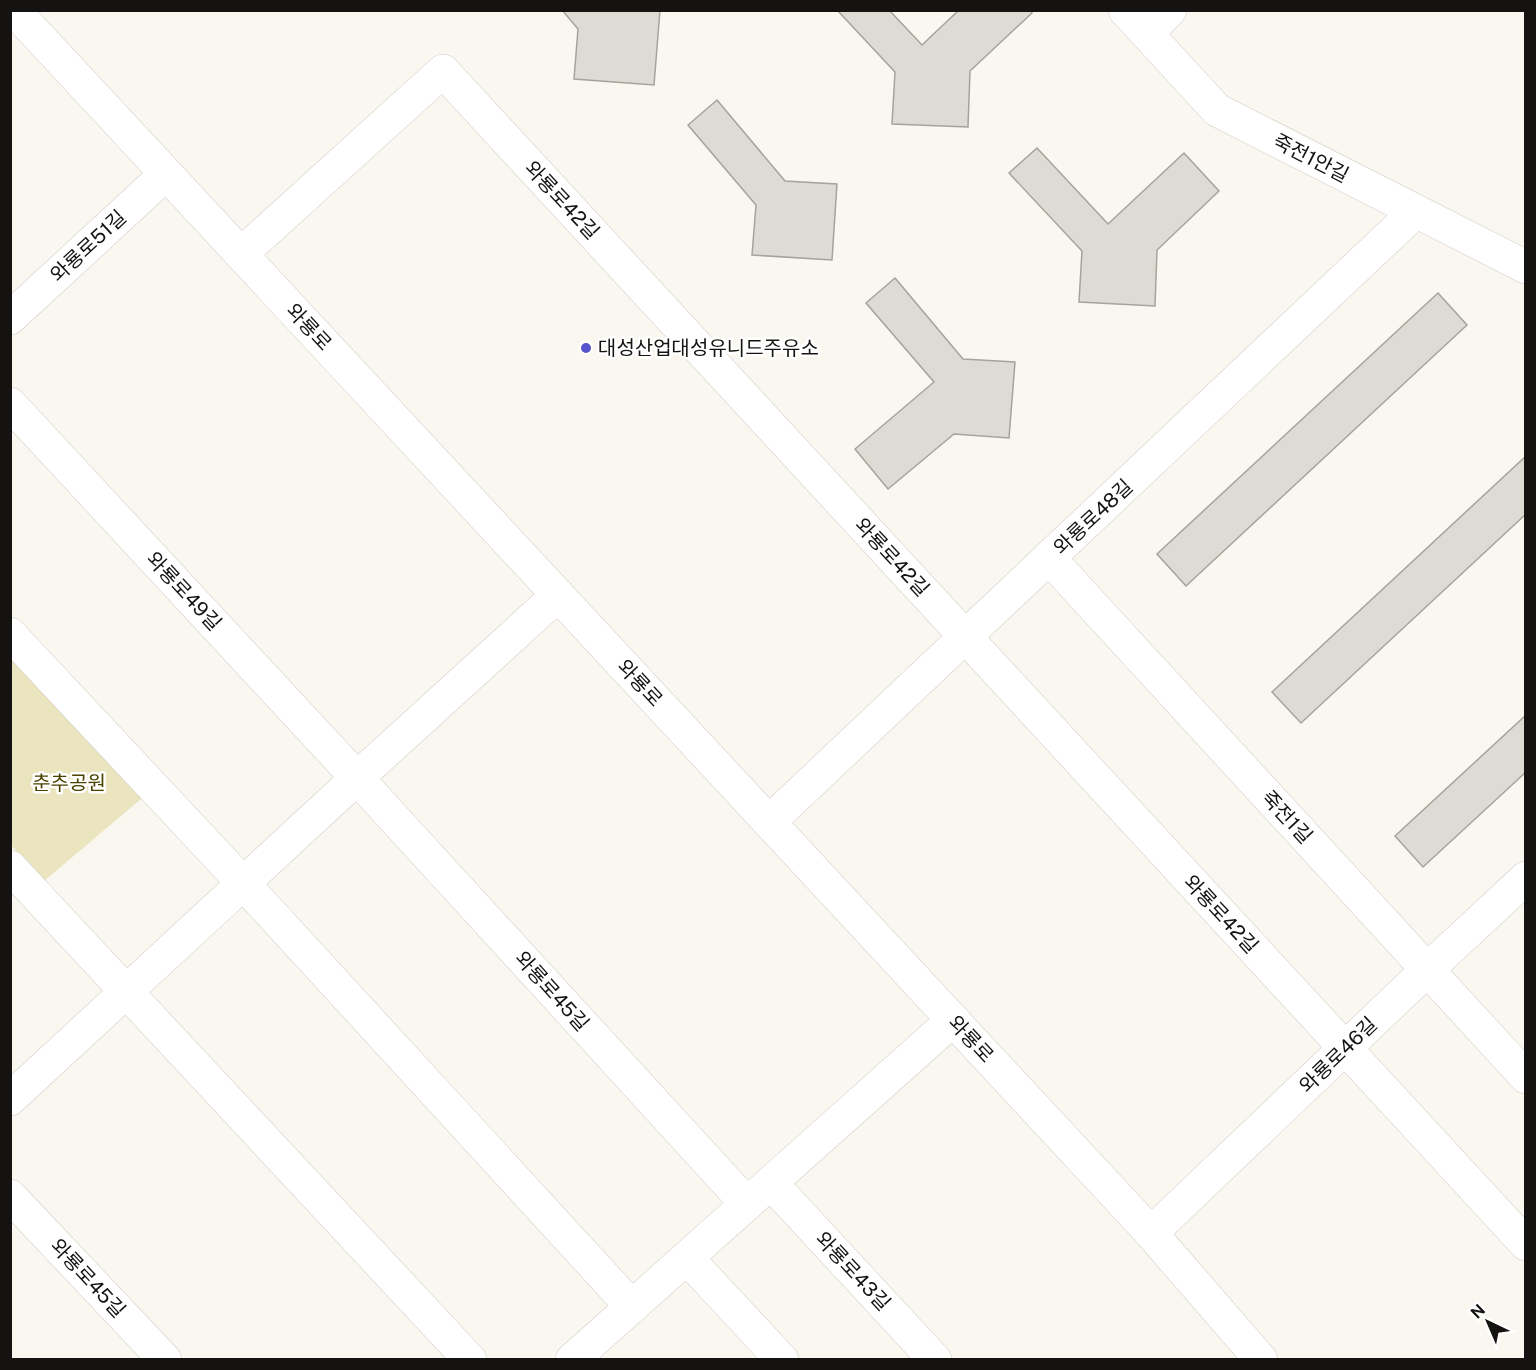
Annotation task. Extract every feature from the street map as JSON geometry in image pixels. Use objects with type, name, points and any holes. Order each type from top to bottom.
[{"type":"street","name":"와룡로","points":[[14,10],[1151,1233],[1261,1359]]},
{"type":"street","points":[[1136,22],[1170,10]]},
{"type":"street","name":"죽전1안길","points":[[1136,22],[1217,110],[1526,267]]},
{"type":"street","name":"와룡로42길","points":[[241,254],[443,71],[1526,1244]]},
{"type":"street","name":"와룡로51길","points":[[10,318],[166,174]]},
{"type":"street","name":"와룡로48길","points":[[769,822],[1416,211]]},
{"type":"street","name":"와룡로49길","points":[[10,404],[357,778]]},
{"type":"street","name":"죽전1길","points":[[1049,558],[1526,1077]]},
{"type":"street","points":[[10,1099],[558,595]]},
{"type":"street","points":[[10,634],[243,883],[632,1307]]},
{"type":"street","name":"와룡로45길","points":[[357,778],[759,1194]]},
{"type":"street","points":[[10,867],[470,1359]]},
{"type":"street","name":"와룡로46길","points":[[1151,1233],[1427,969],[1526,878]]},
{"type":"street","points":[[572,1359],[953,1020]]},
{"type":"street","name":"와룡로43길","points":[[759,1194],[935,1359]]},
{"type":"street","name":"와룡로45길","points":[[10,1196],[165,1359]]},
{"type":"street","points":[[687,1258],[782,1359]]},
{"type":"green space","name":"춘추공원","points":[[11,634],[154,788],[44,881],[11,845]]},
{"type":"building","points":[[562,10],[660,10],[654,85],[574,79],[578,29]]},
{"type":"building","points":[[837,10],[889,10],[922,45],[959,10],[1030,10],[1032,13],[970,71],[968,127],[892,124],[895,72]]},
{"type":"building","points":[[717,100],[785,181],[837,184],[832,260],[752,255],[756,205],[688,125]]},
{"type":"building","points":[[1037,148],[1108,224],[1184,153],[1219,191],[1157,250],[1155,306],[1079,302],[1082,251],[1009,173]]},
{"type":"building","points":[[895,278],[963,359],[1015,362],[1009,438],[954,434],[888,489],[855,449],[934,382],[866,303]]},
{"type":"building","points":[[1438,293],[1467,325],[1186,586],[1157,554]]},
{"type":"building","points":[[1526,456],[1526,514],[1301,723],[1272,692]]},
{"type":"building","points":[[1526,715],[1526,772],[1423,867],[1395,836]]},
{"type":"place","name":"대성산업대성유니드주유소","points":[[586,348]]}]
